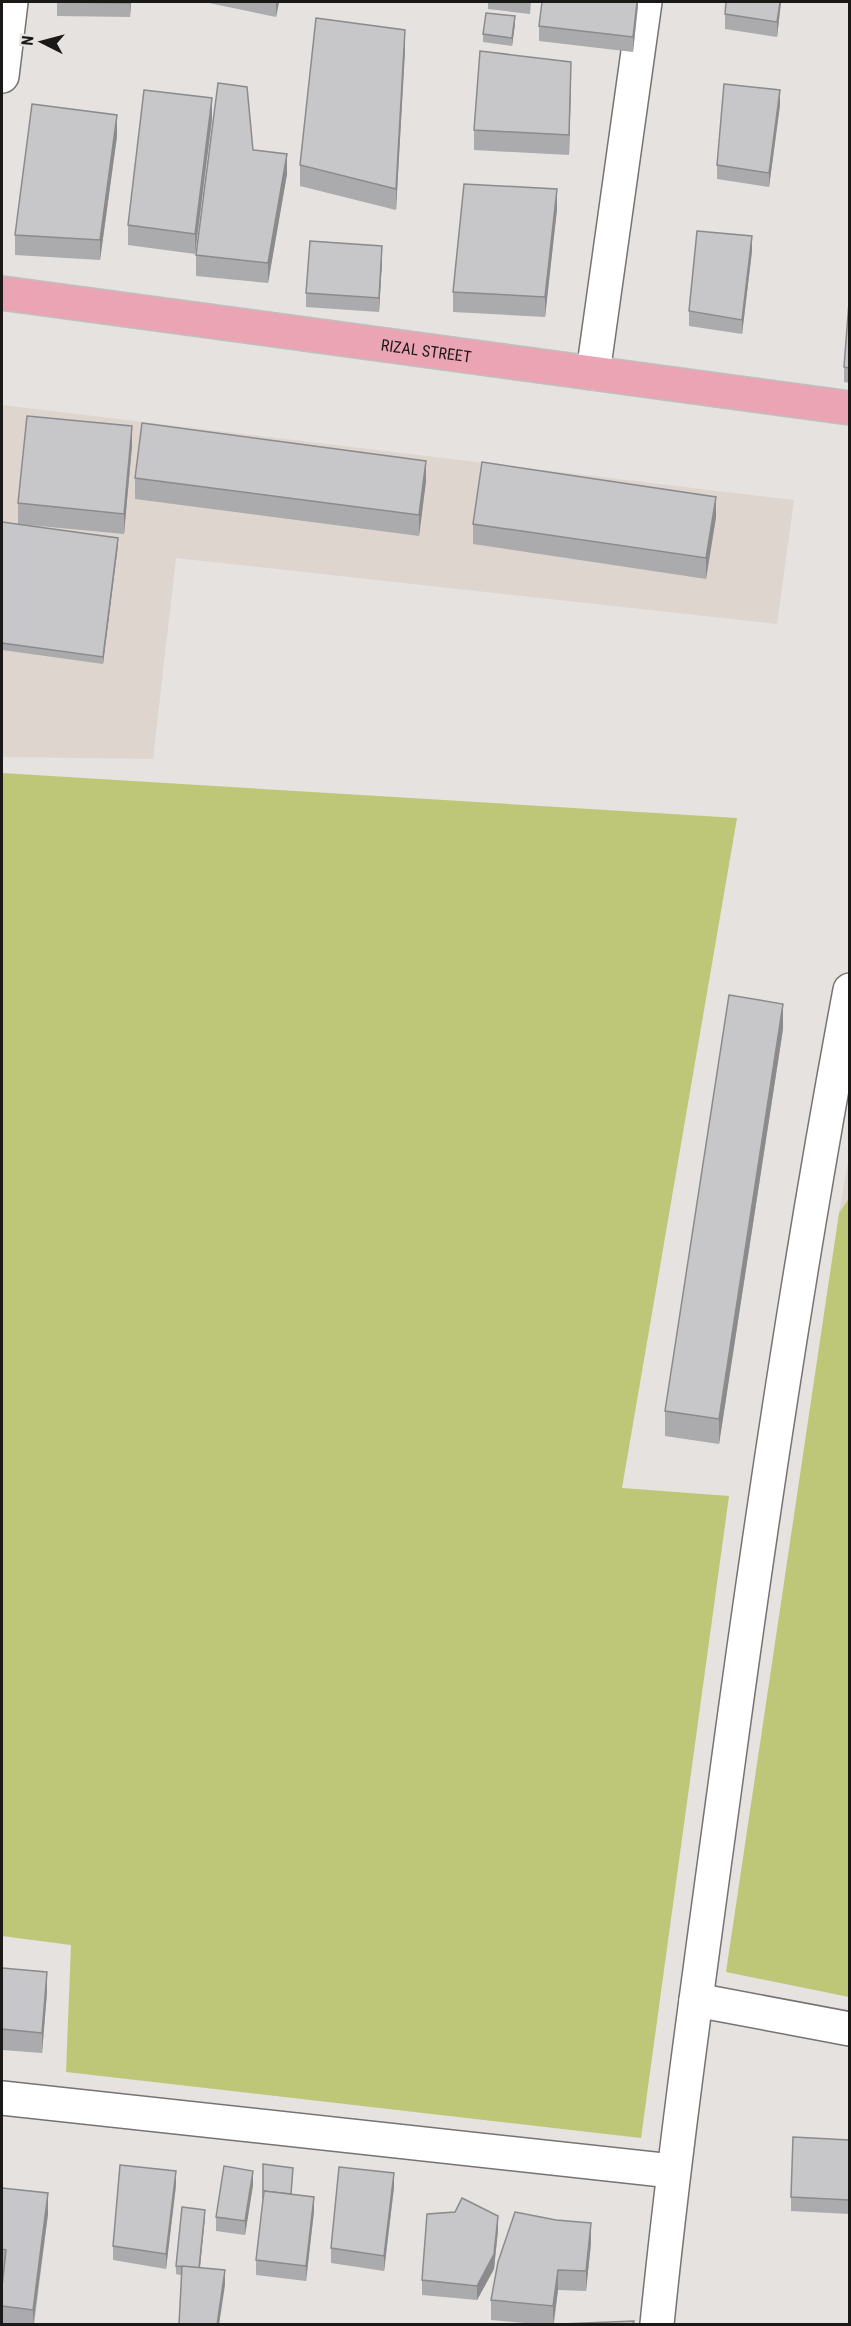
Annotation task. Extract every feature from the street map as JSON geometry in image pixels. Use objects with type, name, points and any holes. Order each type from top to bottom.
[{"type":"main road","name":"RIZAL STREET","points":[[2,293],[849,408]]},
{"type":"street","points":[[2,76],[12,2]]},
{"type":"street","points":[[593,373],[645,2]]},
{"type":"street","points":[[657,2325],[672,2171],[751,1593],[825,1126],[849,990]]},
{"type":"street","points":[[696,2000],[849,2029]]},
{"type":"street","points":[[2,2098],[672,2171]]},
{"type":"shaded area","points":[[2,405],[794,500],[777,624],[176,558],[153,759],[2,757]]},
{"type":"shaded area","points":[[849,1157],[849,1198],[839,1213]]},
{"type":"green space","points":[[2,773],[737,818],[622,1488],[729,1496],[641,2138],[66,2072],[71,1945],[2,1936]]},
{"type":"green space","points":[[849,1198],[849,1997],[726,1972],[839,1213]]},
{"type":"building","points":[[57,2],[130,2],[130,3]]},
{"type":"building","points":[[542,2],[637,2],[633,37],[539,26]]},
{"type":"building","points":[[726,2],[780,2],[777,22],[725,14]]},
{"type":"building","points":[[486,13],[515,16],[512,38],[483,34]]},
{"type":"building","points":[[316,18],[405,30],[396,189],[300,165]]},
{"type":"building","points":[[480,51],[571,62],[569,135],[474,130]]},
{"type":"building","points":[[218,83],[247,87],[253,150],[287,154],[268,263],[196,255]]},
{"type":"building","points":[[724,84],[780,90],[769,173],[717,165]]},
{"type":"building","points":[[144,90],[212,98],[195,234],[128,225]]},
{"type":"building","points":[[32,104],[117,115],[100,240],[15,235]]},
{"type":"building","points":[[464,184],[557,189],[545,297],[453,292]]},
{"type":"building","points":[[697,231],[752,236],[742,320],[689,311]]},
{"type":"building","points":[[310,241],[382,246],[379,298],[306,293]]},
{"type":"building","points":[[849,302],[849,368],[844,367]]},
{"type":"building","points":[[27,416],[132,426],[124,514],[18,503]]},
{"type":"building","points":[[142,423],[426,461],[419,515],[135,478]]},
{"type":"building","points":[[482,462],[716,497],[706,558],[473,524]]},
{"type":"building","points":[[2,522],[118,538],[103,657],[2,643]]},
{"type":"building","points":[[729,995],[783,1004],[719,1419],[665,1411]]},
{"type":"building","points":[[2,1968],[47,1972],[42,2033],[2,2029]]},
{"type":"building","points":[[793,2137],[849,2140],[849,2200],[791,2197]]},
{"type":"building","points":[[263,2164],[293,2168],[291,2194],[264,2191],[263,2198]]},
{"type":"building","points":[[120,2165],[176,2171],[166,2254],[113,2246]]},
{"type":"building","points":[[224,2166],[253,2171],[245,2221],[216,2217]]},
{"type":"building","points":[[339,2167],[394,2173],[384,2256],[331,2248]]},
{"type":"building","points":[[2,2188],[48,2193],[33,2310],[2,2306],[6,2250],[2,2249]]},
{"type":"building","points":[[264,2191],[314,2197],[306,2266],[256,2260]]},
{"type":"building","points":[[462,2198],[498,2216],[494,2254],[477,2286],[422,2280],[427,2214],[455,2212]]},
{"type":"building","points":[[182,2207],[205,2210],[199,2268],[176,2266]]},
{"type":"building","points":[[515,2212],[556,2220],[591,2223],[586,2271],[558,2270],[553,2306],[491,2300],[498,2262]]},
{"type":"building","points":[[182,2266],[225,2270],[217,2325],[179,2325]]},
{"type":"building","points":[[634,2321],[633,2325],[535,2325]]}]
